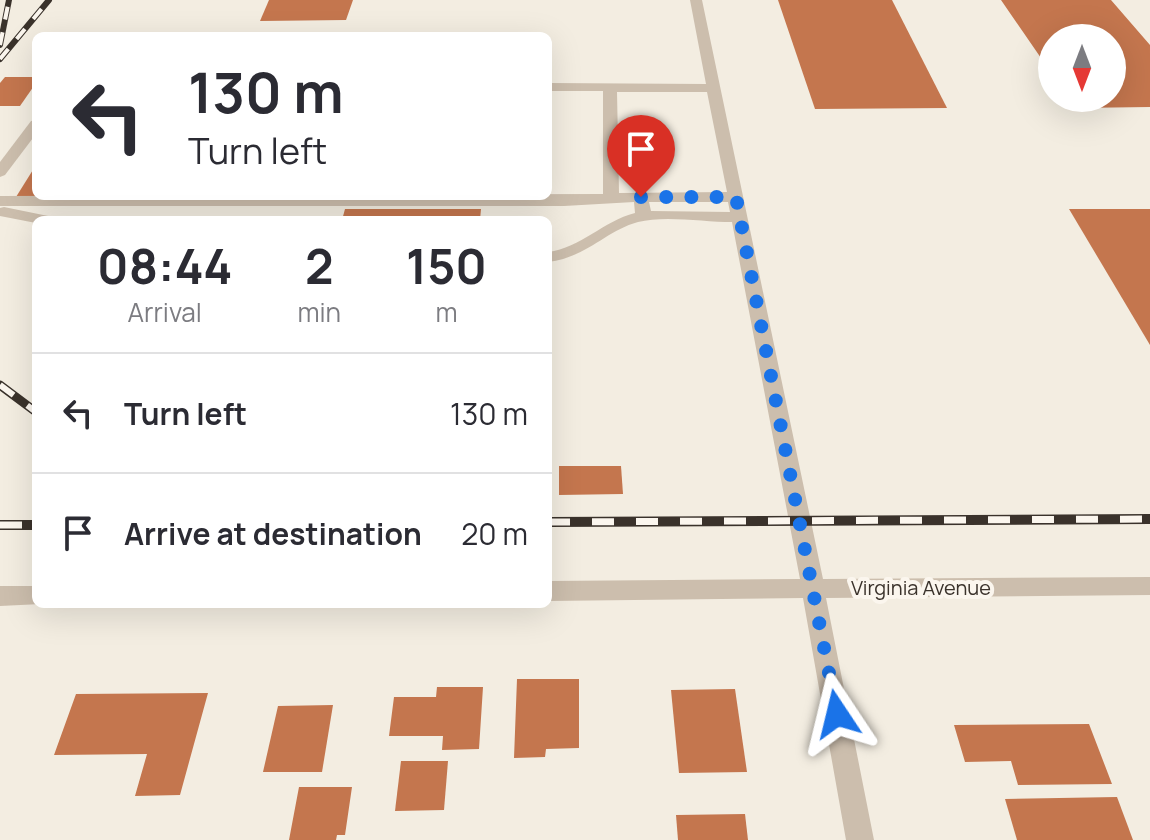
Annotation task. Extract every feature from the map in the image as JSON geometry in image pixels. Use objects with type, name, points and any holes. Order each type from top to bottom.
[{"type":"street","points":[[696,0],[814,588],[860,840]]},
{"type":"street","points":[[552,87],[713,88]]},
{"type":"street","points":[[610,87],[611,199]]},
{"type":"street","points":[[0,172],[32,129]]},
{"type":"street","points":[[641,197],[643,216]]},
{"type":"street","points":[[552,199],[736,197]]},
{"type":"street","points":[[0,201],[462,200]]},
{"type":"street","points":[[0,211],[32,217]]},
{"type":"street","points":[[552,256],[574,252],[627,220],[643,216],[739,217]]},
{"type":"street","name":"Virginia Avenue","points":[[552,591],[1150,586]]},
{"type":"street","points":[[0,596],[32,596]]},
{"type":"building","points":[[269,0],[353,0],[346,20],[260,21]]},
{"type":"building","points":[[778,0],[892,0],[947,108],[815,109]]},
{"type":"building","points":[[1001,0],[1111,0],[1150,45],[1150,107],[1126,107],[1126,24],[1038,24],[1038,54]]},
{"type":"building","points":[[5,77],[32,77],[32,89],[20,106],[0,106],[0,83]]},
{"type":"building","points":[[32,171],[32,196],[16,197]]},
{"type":"building","points":[[345,209],[481,209],[480,216],[343,216]]},
{"type":"building","points":[[1069,209],[1150,209],[1150,345]]},
{"type":"building","points":[[559,466],[621,466],[623,494],[559,495]]},
{"type":"building","points":[[517,679],[579,679],[579,748],[546,749],[545,757],[514,758]]},
{"type":"building","points":[[437,687],[483,687],[479,749],[442,750],[443,736],[389,736],[394,697],[436,697]]},
{"type":"building","points":[[735,689],[747,772],[679,773],[671,690]]},
{"type":"building","points":[[208,693],[180,795],[135,796],[147,754],[54,755],[76,694]]},
{"type":"building","points":[[333,705],[322,772],[263,772],[278,706]]},
{"type":"building","points":[[1089,724],[1112,784],[1018,785],[1011,761],[965,762],[954,725]]},
{"type":"building","points":[[401,761],[448,761],[444,810],[395,811]]},
{"type":"building","points":[[299,787],[352,787],[345,835],[337,835],[336,840],[289,840]]},
{"type":"building","points":[[1117,797],[1133,840],[1017,840],[1005,799]]},
{"type":"building","points":[[745,814],[748,840],[678,840],[676,815]]},
{"type":"railway","points":[[0,45],[9,0]]},
{"type":"railway","points":[[0,59],[49,0]]},
{"type":"railway","points":[[0,385],[32,409]]},
{"type":"railway","points":[[552,522],[1150,519]]},
{"type":"railway","points":[[0,525],[32,525]]},
{"type":"route","points":[[641,197],[736,197],[837,714]]}]
